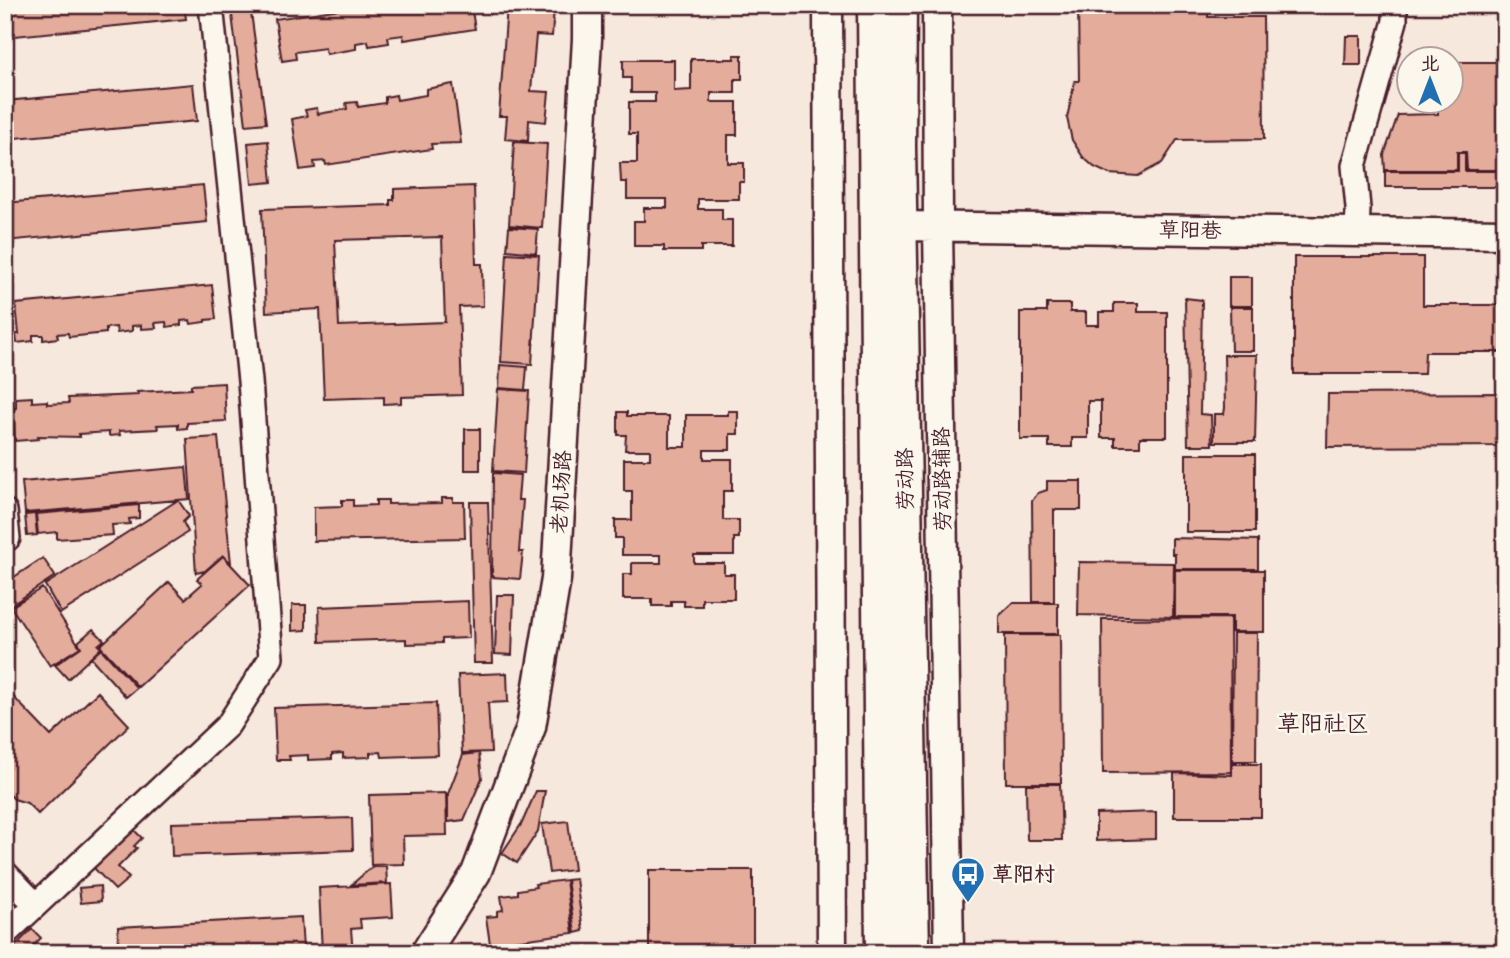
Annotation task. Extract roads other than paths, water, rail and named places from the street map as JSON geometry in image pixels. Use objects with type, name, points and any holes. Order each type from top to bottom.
[{"type":"main road","name":"劳动路","points":[[874,5],[888,228],[913,953]]},
{"type":"main road","name":"劳动路","points":[[882,953],[888,228],[900,5]]},
{"type":"street","points":[[5,934],[228,725],[271,658],[250,381],[211,5]]},
{"type":"street","name":"老机场路","points":[[425,953],[476,873],[531,727],[556,579],[587,5]]},
{"type":"street","points":[[828,5],[832,953]]},
{"type":"street","name":"劳动路辅路","points":[[937,5],[949,953]]},
{"type":"street","points":[[1357,233],[1358,208],[1354,166],[1395,22],[1395,5]]},
{"type":"street","name":"草阳巷","points":[[888,228],[1505,234]]},
{"type":"street","points":[[5,511],[8,538]]},
{"type":"street","points":[[5,873],[36,905]]},
{"type":"place","name":"草阳村","points":[[968,904]]},
{"type":"district","name":"草阳社区","points":[[1323,723]]}]
